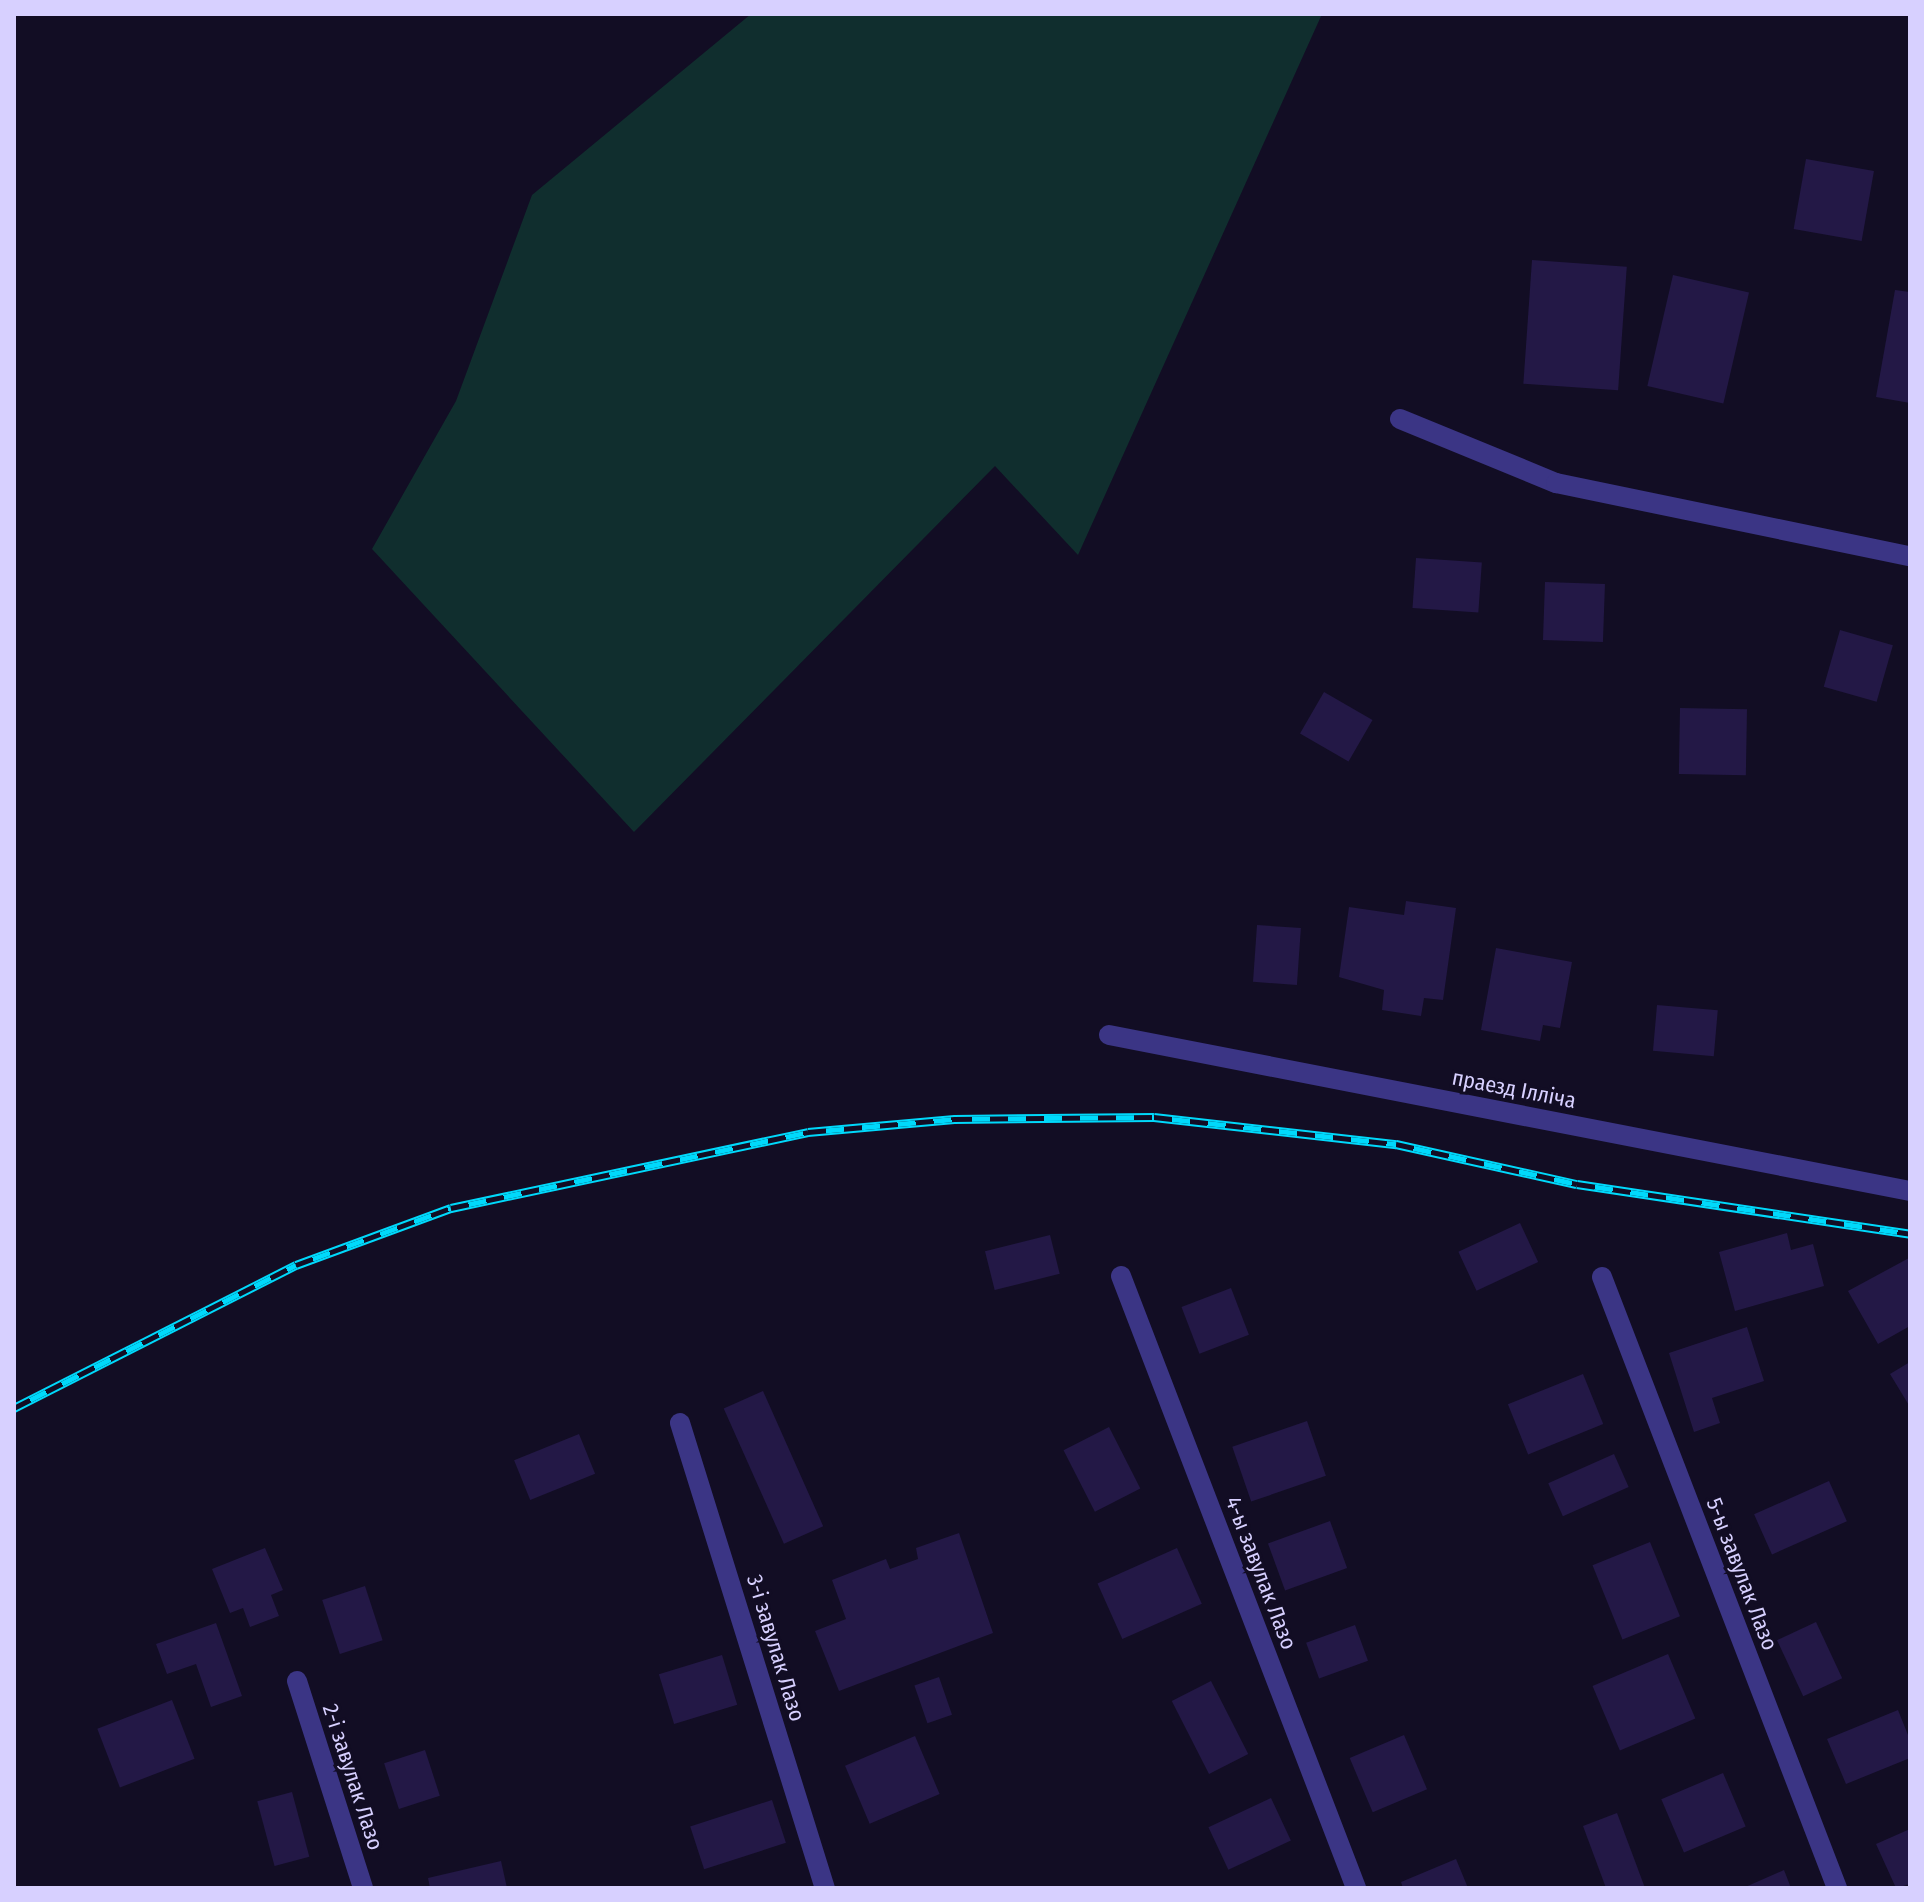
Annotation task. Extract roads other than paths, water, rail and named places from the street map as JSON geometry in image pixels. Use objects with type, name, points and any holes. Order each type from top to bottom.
[{"type":"street","points":[[1400,419],[1556,483],[1910,556]]},
{"type":"street","name":"праезд Ілліча","points":[[1109,1035],[1910,1191]]},
{"type":"street","name":"4-ы завулак Лазо","points":[[1121,1276],[1356,1888]]},
{"type":"street","name":"5-ы завулак Лазо","points":[[1602,1277],[1837,1888]]},
{"type":"street","name":"3-і завулак Лазо","points":[[680,1423],[825,1888]]},
{"type":"street","name":"2-і завулак Лазо","points":[[297,1681],[363,1888]]},
{"type":"railway","points":[[14,1408],[296,1265],[451,1208],[808,1132],[954,1119],[1154,1117],[1396,1144],[1577,1184],[1910,1234]]}]
